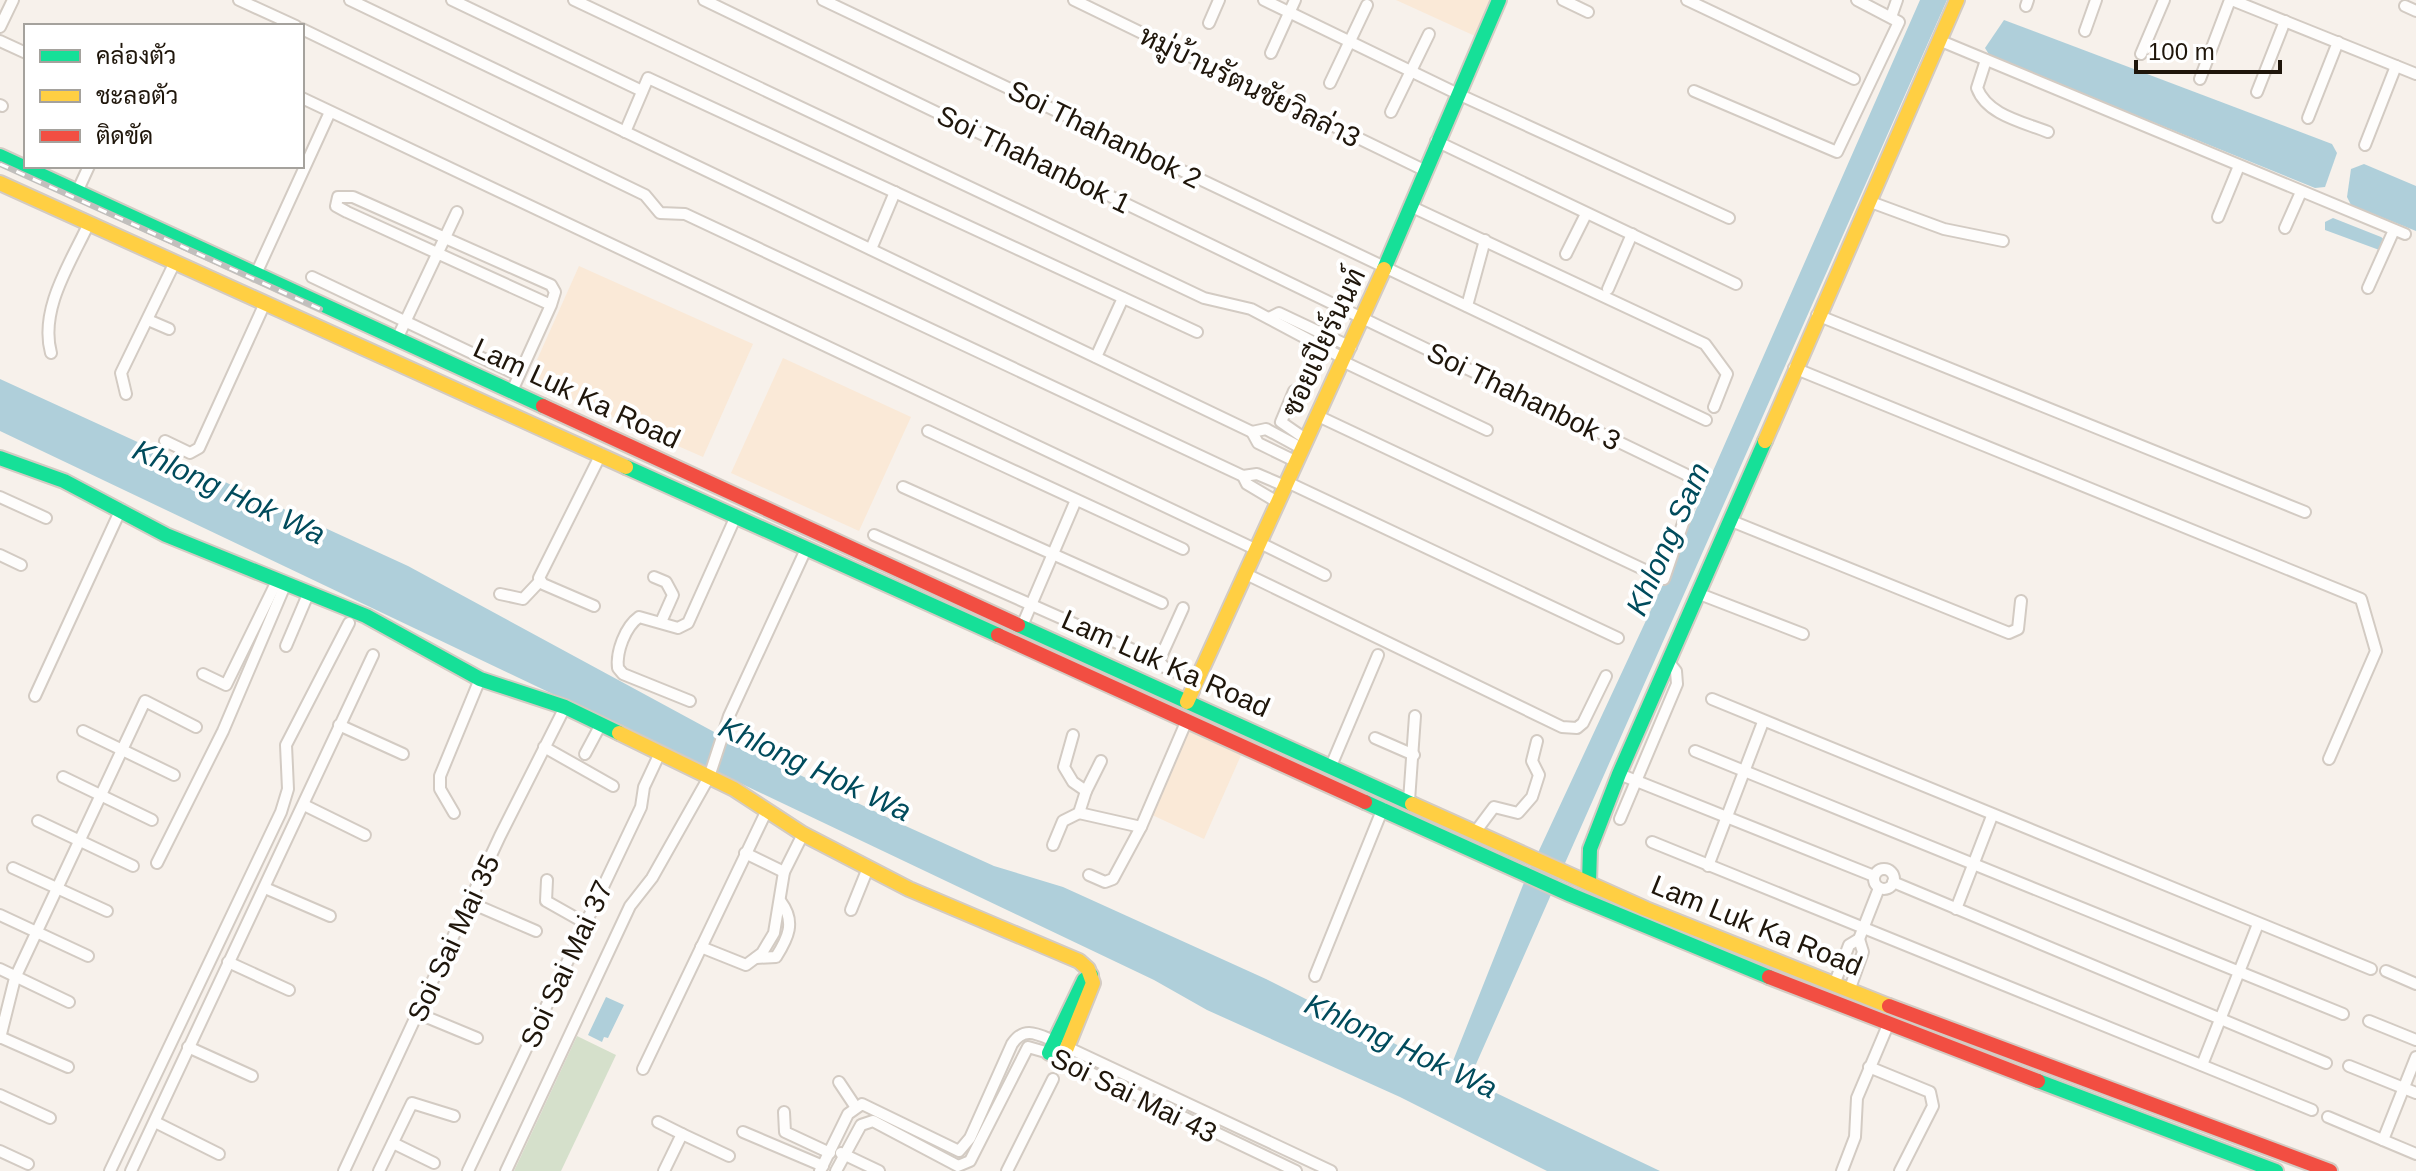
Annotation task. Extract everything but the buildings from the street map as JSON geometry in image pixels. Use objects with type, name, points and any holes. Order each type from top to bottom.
[{"type":"main road","name":"ซอยเปียร์นนท์","points":[[1187,702],[1364,318],[1498,0]]},
{"type":"main road","points":[[1584,881],[1590,849],[1619,774],[1957,0]]},
{"type":"main road","name":"Lam Luk Ka Road","points":[[0,156],[24,167]]},
{"type":"main road","name":"Lam Luk Ka Road","points":[[26,168],[1155,688],[1584,881],[1849,991],[2330,1171]]},
{"type":"main road","name":"Lam Luk Ka Road","points":[[0,183],[1383,808],[1520,873],[1888,1025],[2276,1171]]},
{"type":"main road","points":[[0,458],[64,481],[166,535],[366,616],[480,679],[565,707],[659,755],[710,774],[803,834],[868,868],[967,916],[1079,961],[1091,975],[1084,980],[1058,1050]]},
{"type":"main road","points":[[965,619],[971,603]]},
{"type":"street","points":[[0,27],[13,0]]},
{"type":"street","points":[[239,0],[292,24]]},
{"type":"street","points":[[350,0],[1252,432],[1258,443],[1302,450]]},
{"type":"street","points":[[452,0],[642,91]]},
{"type":"street","points":[[574,0],[1204,298],[1251,309],[1487,430]]},
{"type":"street","name":"Soi Thahanbok 1","points":[[704,0],[1364,318]]},
{"type":"street","name":"Soi Thahanbok 2","points":[[823,0],[1706,420]]},
{"type":"street","name":"หมู่บ้านรัตนชัยวิลล่า3","points":[[1074,0],[1426,171]]},
{"type":"street","points":[[1209,23],[1219,0]]},
{"type":"street","points":[[1264,0],[1458,94],[1729,218]]},
{"type":"street","points":[[1271,53],[1295,0]]},
{"type":"street","points":[[1563,0],[1588,12]]},
{"type":"street","points":[[1687,0],[1854,79]]},
{"type":"street","points":[[1891,17],[1897,0]]},
{"type":"street","points":[[2085,31],[2096,0]]},
{"type":"street","points":[[2141,54],[2164,0]]},
{"type":"street","points":[[2200,79],[2231,0],[2416,74]]},
{"type":"street","points":[[1694,91],[1821,148],[1837,152],[1899,22],[1860,1]]},
{"type":"street","points":[[1330,83],[1367,5]]},
{"type":"street","points":[[2405,6],[2416,11]]},
{"type":"street","points":[[2257,92],[2285,21]]},
{"type":"street","points":[[304,30],[645,195],[660,213],[685,214],[1243,476],[1257,474],[1286,484],[1618,638]]},
{"type":"street","points":[[1391,112],[1429,34]]},
{"type":"street","points":[[0,41],[24,52]]},
{"type":"street","points":[[1941,41],[2400,232],[2368,288]]},
{"type":"street","points":[[2308,118],[2338,42]]},
{"type":"street","points":[[1986,60],[1977,88],[1986,104],[1999,113],[2048,132]]},
{"type":"street","points":[[2365,145],[2396,66]]},
{"type":"street","points":[[625,132],[648,78],[1197,332]]},
{"type":"street","points":[[304,99],[1258,547],[1325,575]]},
{"type":"street","points":[[255,276],[330,112]]},
{"type":"street","points":[[1436,141],[1736,284]]},
{"type":"street","points":[[2218,217],[2239,166]]},
{"type":"street","points":[[77,192],[88,168]]},
{"type":"street","points":[[871,249],[895,192]]},
{"type":"street","points":[[2285,228],[2301,192]]},
{"type":"street","points":[[512,391],[551,305],[555,292],[551,285],[353,197],[338,197],[336,206],[551,305]]},
{"type":"street","points":[[1868,201],[1944,229],[2003,241]]},
{"type":"street","points":[[1410,206],[1705,344],[1712,351],[1715,362],[1727,374],[1714,407]]},
{"type":"street","points":[[376,225],[382,210]]},
{"type":"street","points":[[397,339],[457,212]]},
{"type":"street","points":[[1566,254],[1586,214]]},
{"type":"street","points":[[51,353],[47,332],[52,305],[89,223]]},
{"type":"street","points":[[1608,289],[1632,234]]},
{"type":"street","points":[[1467,306],[1485,240]]},
{"type":"street","points":[[126,394],[121,373],[175,262]]},
{"type":"street","points":[[492,278],[499,262]]},
{"type":"street","points":[[312,277],[518,375]]},
{"type":"street","points":[[1096,357],[1123,298]]},
{"type":"street","points":[[165,441],[190,453],[199,448],[265,303]]},
{"type":"street","points":[[1817,315],[2305,512]]},
{"type":"street","name":"Soi Thahanbok 3","points":[[1318,416],[1664,579],[1695,488],[1693,480],[1364,318]]},
{"type":"street","points":[[148,320],[169,329]]},
{"type":"street","points":[[1794,368],[2361,599],[2376,651],[2329,759]]},
{"type":"street","points":[[1294,391],[1281,422],[1302,450]]},
{"type":"street","points":[[928,431],[1183,549]]},
{"type":"street","points":[[500,594],[523,599],[540,581],[541,571],[601,454]]},
{"type":"street","points":[[1243,476],[1247,484],[1279,503]]},
{"type":"street","points":[[903,487],[1162,603]]},
{"type":"street","points":[[0,497],[46,518]]},
{"type":"street","points":[[1022,626],[1076,500]]},
{"type":"street","points":[[35,696],[121,509]]},
{"type":"street","points":[[690,701],[623,674],[618,668],[618,655],[633,621],[645,617],[678,628],[688,623],[736,516]]},
{"type":"street","points":[[1729,520],[2009,633],[2018,629],[2021,601]]},
{"type":"street","points":[[874,535],[1140,653]]},
{"type":"street","points":[[506,1171],[630,906],[652,878],[710,774],[729,716],[807,547]]},
{"type":"street","points":[[0,555],[21,565]]},
{"type":"street","points":[[1246,574],[1562,727],[1577,728],[1583,723],[1606,676]]},
{"type":"street","points":[[654,577],[666,582],[673,595],[661,622]]},
{"type":"street","points":[[203,674],[226,685],[282,581]]},
{"type":"street","points":[[157,863],[223,731],[282,581]]},
{"type":"street","points":[[540,581],[594,606]]},
{"type":"street","points":[[286,646],[309,592]]},
{"type":"street","points":[[1697,593],[1803,634]]},
{"type":"street","points":[[1155,688],[1164,667],[1160,657],[1183,608]]},
{"type":"street","points":[[110,1171],[281,812],[288,789],[286,745],[349,623]]},
{"type":"street","points":[[131,1171],[373,655]]},
{"type":"street","points":[[1331,766],[1378,655]]},
{"type":"street","points":[[1620,819],[1677,684],[1676,671],[1668,661]]},
{"type":"street","points":[[1164,667],[1181,674]]},
{"type":"street","points":[[454,813],[440,789],[440,776],[480,679]]},
{"type":"street","points":[[1712,699],[2371,969]]},
{"type":"street","points":[[68,1067],[0,1038],[15,977],[145,701],[196,727]]},
{"type":"street","name":"Soi Sai Mai 35","points":[[344,1171],[565,707]]},
{"type":"street","points":[[1409,801],[1415,716]]},
{"type":"street","points":[[1089,875],[1110,883],[1141,827],[1187,720]]},
{"type":"street","points":[[1708,866],[1763,722]]},
{"type":"street","points":[[339,725],[403,754]]},
{"type":"street","points":[[585,754],[600,726]]},
{"type":"street","points":[[83,731],[174,775]]},
{"type":"street","points":[[1073,735],[1064,767],[1073,782],[1086,791]]},
{"type":"street","points":[[1375,738],[1414,755]]},
{"type":"street","points":[[1476,831],[1494,807],[1518,813],[1524,809],[1539,775],[1532,761],[1537,741]]},
{"type":"street","points":[[544,747],[613,786]]},
{"type":"street","points":[[1695,751],[2343,1014]]},
{"type":"street","name":"Soi Sai Mai 37","points":[[468,1171],[641,807],[644,787],[659,755]]},
{"type":"street","points":[[1079,813],[1101,761]]},
{"type":"street","points":[[1619,774],[1874,876],[1879,888],[1859,939],[1849,945],[1834,985]]},
{"type":"street","points":[[63,777],[152,820]]},
{"type":"street","points":[[304,805],[365,835]]},
{"type":"street","points":[[1315,976],[1383,808]]},
{"type":"street","points":[[643,1069],[767,810]]},
{"type":"street","points":[[1053,845],[1063,821],[1079,813],[1141,827]]},
{"type":"street","points":[[1956,909],[1992,816]]},
{"type":"street","points":[[38,821],[133,866]]},
{"type":"street","points":[[701,947],[746,965],[756,958],[774,933],[784,872],[803,834]]},
{"type":"street","points":[[1652,842],[2312,1110]]},
{"type":"street","points":[[745,853],[784,872]]},
{"type":"street","points":[[13,868],[107,911]]},
{"type":"street","points":[[851,910],[868,868]]},
{"type":"street","points":[[1874,876],[1885,870],[1892,874],[1893,882]]},
{"type":"street","points":[[547,880],[546,901],[585,923]]},
{"type":"street","points":[[1893,882],[2326,1063]]},
{"type":"street","points":[[1879,888],[1887,888],[1893,882]]},
{"type":"street","points":[[265,888],[330,916]]},
{"type":"street","points":[[471,903],[536,931]]},
{"type":"street","points":[[0,915],[88,956]]},
{"type":"street","points":[[2202,1065],[2258,924]]},
{"type":"street","points":[[1849,991],[1863,952],[1859,939]]},
{"type":"street","points":[[228,962],[289,990]]},
{"type":"street","points":[[0,969],[69,1002]]},
{"type":"street","points":[[2386,971],[2416,984]]},
{"type":"street","points":[[419,1014],[477,1038]]},
{"type":"street","points":[[2369,1021],[2416,1040]]},
{"type":"street","points":[[1842,1171],[1855,1137],[1857,1098],[1888,1025]]},
{"type":"street","points":[[855,1106],[873,1107],[959,1151],[970,1138],[1018,1035],[1034,1033],[1058,1050],[1331,1171]]},
{"type":"street","points":[[188,1047],[252,1076]]},
{"type":"street","name":"Soi Sai Mai 43","points":[[836,1171],[861,1125],[873,1121],[951,1162],[964,1165],[970,1161],[1028,1047],[1058,1050],[1296,1171]]},
{"type":"street","points":[[2383,1140],[2416,1057]]},
{"type":"street","points":[[2349,1066],[2416,1093]]},
{"type":"street","points":[[1869,1067],[1930,1092],[1934,1098],[1933,1106],[1900,1171]]},
{"type":"street","points":[[1007,1171],[1053,1079]]},
{"type":"street","points":[[839,1082],[855,1106]]},
{"type":"street","points":[[0,1095],[50,1118]]},
{"type":"street","points":[[379,1171],[415,1102],[454,1116]]},
{"type":"street","points":[[743,1132],[822,1169],[855,1106]]},
{"type":"street","points":[[784,1112],[782,1127],[785,1132],[879,1171]]},
{"type":"street","points":[[2328,1117],[2416,1154]]},
{"type":"street","points":[[155,1122],[219,1154]]},
{"type":"street","points":[[658,1122],[729,1156]]},
{"type":"street","points":[[664,1171],[682,1134]]},
{"type":"street","points":[[393,1143],[434,1163]]},
{"type":"street","points":[[0,1151],[28,1164]]},
{"type":"shaded area","points":[[1396,0],[1491,0],[1475,36]]},
{"type":"shaded area","points":[[579,266],[753,344],[703,457],[528,380]]},
{"type":"shaded area","points":[[783,358],[911,417],[859,531],[731,473]]},
{"type":"shaded area","points":[[1188,728],[1242,753],[1204,839],[1150,814]]},
{"type":"green space","points":[[577,1036],[616,1055],[561,1171],[514,1171]]},
{"type":"water","name":"Khlong Hok Wa","points":[[1920,0],[1947,0],[1469,1080],[1660,1171],[1547,1171],[1400,1097],[1207,1010],[1154,980],[0,431],[0,379],[408,566],[740,746],[899,823],[994,866],[1063,887],[1266,979],[1449,1071],[1523,885],[1669,571]]},
{"type":"water","points":[[2004,20],[2332,144],[2337,153],[2325,187],[2315,188],[1990,56],[1985,48]]},
{"type":"water","points":[[2364,164],[2416,186],[2416,231],[2351,205],[2347,197],[2351,169]]},
{"type":"water","points":[[2333,218],[2381,237],[2385,240],[2382,251],[2325,230],[2325,222]]},
{"type":"water","points":[[606,997],[624,1005],[608,1038],[604,1037],[602,1042],[588,1035]]},
{"type":"railway","points":[[0,164],[320,309]]},
{"type":"traffic: fast","points":[[1384,269],[1499,0]]},
{"type":"traffic: fast","points":[[0,156],[24,167]]},
{"type":"traffic: fast","points":[[26,168],[543,406]]},
{"type":"traffic: fast","points":[[1589,883],[1590,849],[1619,774],[1765,441]]},
{"type":"traffic: fast","points":[[0,458],[64,481],[166,535],[366,616],[480,679],[565,707],[619,733]]},
{"type":"traffic: fast","points":[[626,467],[998,635]]},
{"type":"traffic: fast","points":[[1018,625],[1412,804]]},
{"type":"traffic: fast","points":[[1365,802],[1571,895],[1769,977]]},
{"type":"traffic: fast","points":[[1049,1053],[1084,980],[1091,975]]},
{"type":"traffic: fast","points":[[2038,1081],[2276,1171]]},
{"type":"traffic: slow","points":[[1765,441],[1957,0]]},
{"type":"traffic: slow","points":[[0,183],[626,467]]},
{"type":"traffic: slow","points":[[1187,702],[1384,269]]},
{"type":"traffic: slow","points":[[619,733],[734,789],[803,834],[909,889],[1079,961],[1088,969],[1093,983],[1062,1060]]},
{"type":"traffic: slow","points":[[1412,804],[1646,909],[1889,1006]]},
{"type":"traffic: jam","points":[[543,406],[1018,625]]},
{"type":"traffic: jam","points":[[998,635],[1365,802]]},
{"type":"traffic: jam","points":[[1769,977],[2038,1081]]},
{"type":"traffic: jam","points":[[1889,1006],[2330,1171]]},
{"type":"water label","name":"Khlong Sam","points":[[1668,539]]}]
